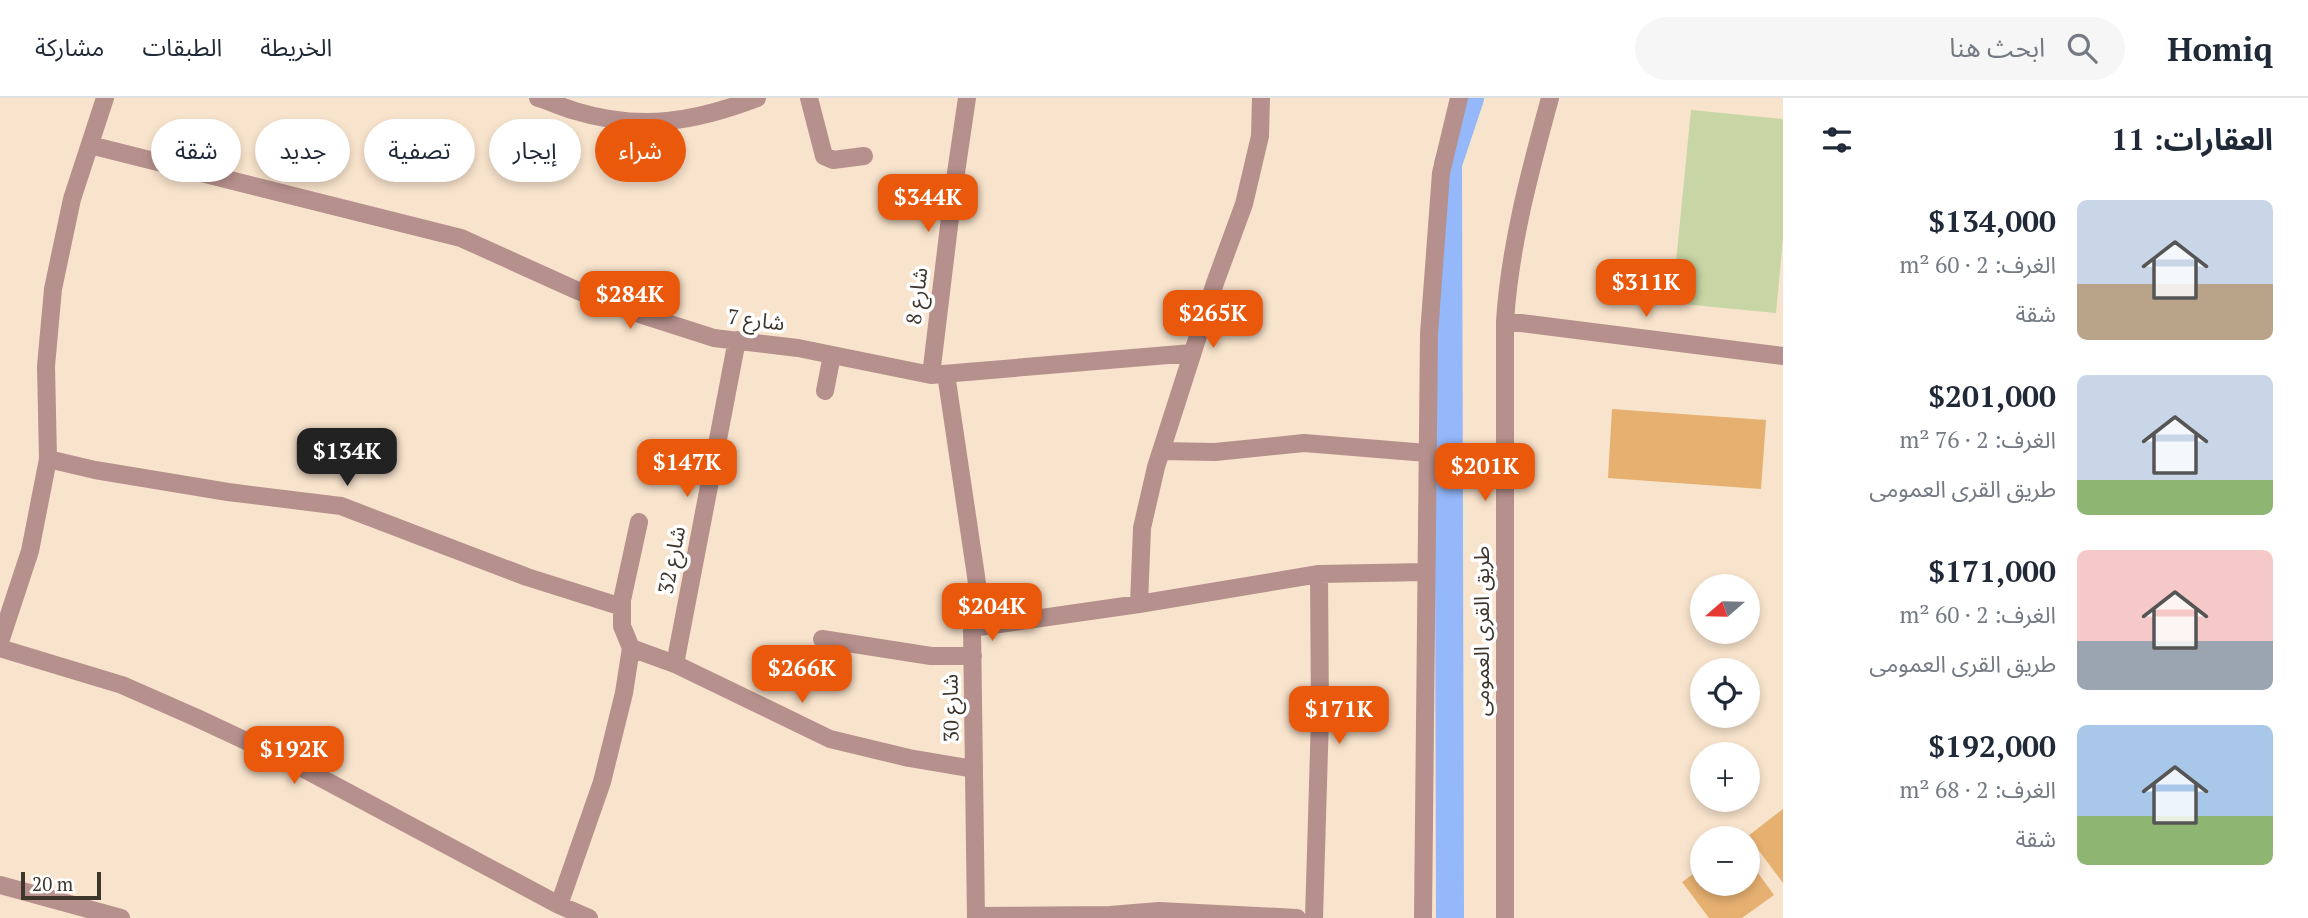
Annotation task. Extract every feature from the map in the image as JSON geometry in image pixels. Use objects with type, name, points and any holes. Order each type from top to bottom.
[{"type":"street","points":[[0,642],[30,551],[48,459],[46,366],[53,289],[72,199],[106,98]]},
{"type":"street","points":[[538,98],[576,111],[623,121],[670,122],[717,113],[757,98]]},
{"type":"street","points":[[808,98],[824,156],[833,160],[864,156]]},
{"type":"street","name":"شارع 8","points":[[938,374],[953,193],[967,98]]},
{"type":"street","points":[[1139,604],[1142,528],[1161,451],[1244,204],[1259,136],[1261,98]]},
{"type":"street","points":[[1423,918],[1429,334],[1441,173],[1459,98]]},
{"type":"street","name":"طريق القرى العمومى","points":[[1505,918],[1505,321],[1508,274],[1535,150],[1550,98]]},
{"type":"street","name":"شارع 7","points":[[90,145],[461,238],[576,290],[714,338],[798,348],[938,374],[1192,353]]},
{"type":"street","points":[[1505,321],[1783,356]]},
{"type":"street","name":"شارع 32","points":[[675,664],[737,340]]},
{"type":"street","points":[[825,391],[832,355]]},
{"type":"street","name":"شارع 30","points":[[938,374],[976,583],[972,628],[976,917]]},
{"type":"street","points":[[1161,451],[1215,452],[1304,443],[1427,453]]},
{"type":"street","points":[[48,459],[95,470],[228,492],[341,506],[527,577],[622,607]]},
{"type":"street","points":[[559,905],[602,782],[624,693],[631,648],[622,626],[622,607],[639,522]]},
{"type":"street","points":[[972,628],[1319,574],[1426,572]]},
{"type":"street","points":[[1314,918],[1320,717],[1319,574]]},
{"type":"street","points":[[822,639],[930,656],[973,656]]},
{"type":"street","points":[[0,648],[121,685],[197,718],[291,762],[559,905],[589,918]]},
{"type":"street","points":[[631,648],[675,664],[830,739],[909,758],[974,769]]},
{"type":"street","points":[[0,885],[121,918]]},
{"type":"street","points":[[976,917],[1110,915],[1159,911],[1297,918]]},
{"type":"green space","points":[[1691,110],[1783,119],[1783,238],[1776,313],[1672,303]]},
{"type":"building","points":[[1612,409],[1766,420],[1761,489],[1608,478]]},
{"type":"building","points":[[1783,809],[1783,883],[1760,852],[1760,827]]},
{"type":"building","points":[[1690,876],[1690,893],[1682,882]]},
{"type":"building","points":[[1760,876],[1774,895],[1742,918],[1709,918],[1692,896],[1760,896]]},
{"type":"waterway","points":[[1450,918],[1448,164],[1470,98]]}]
